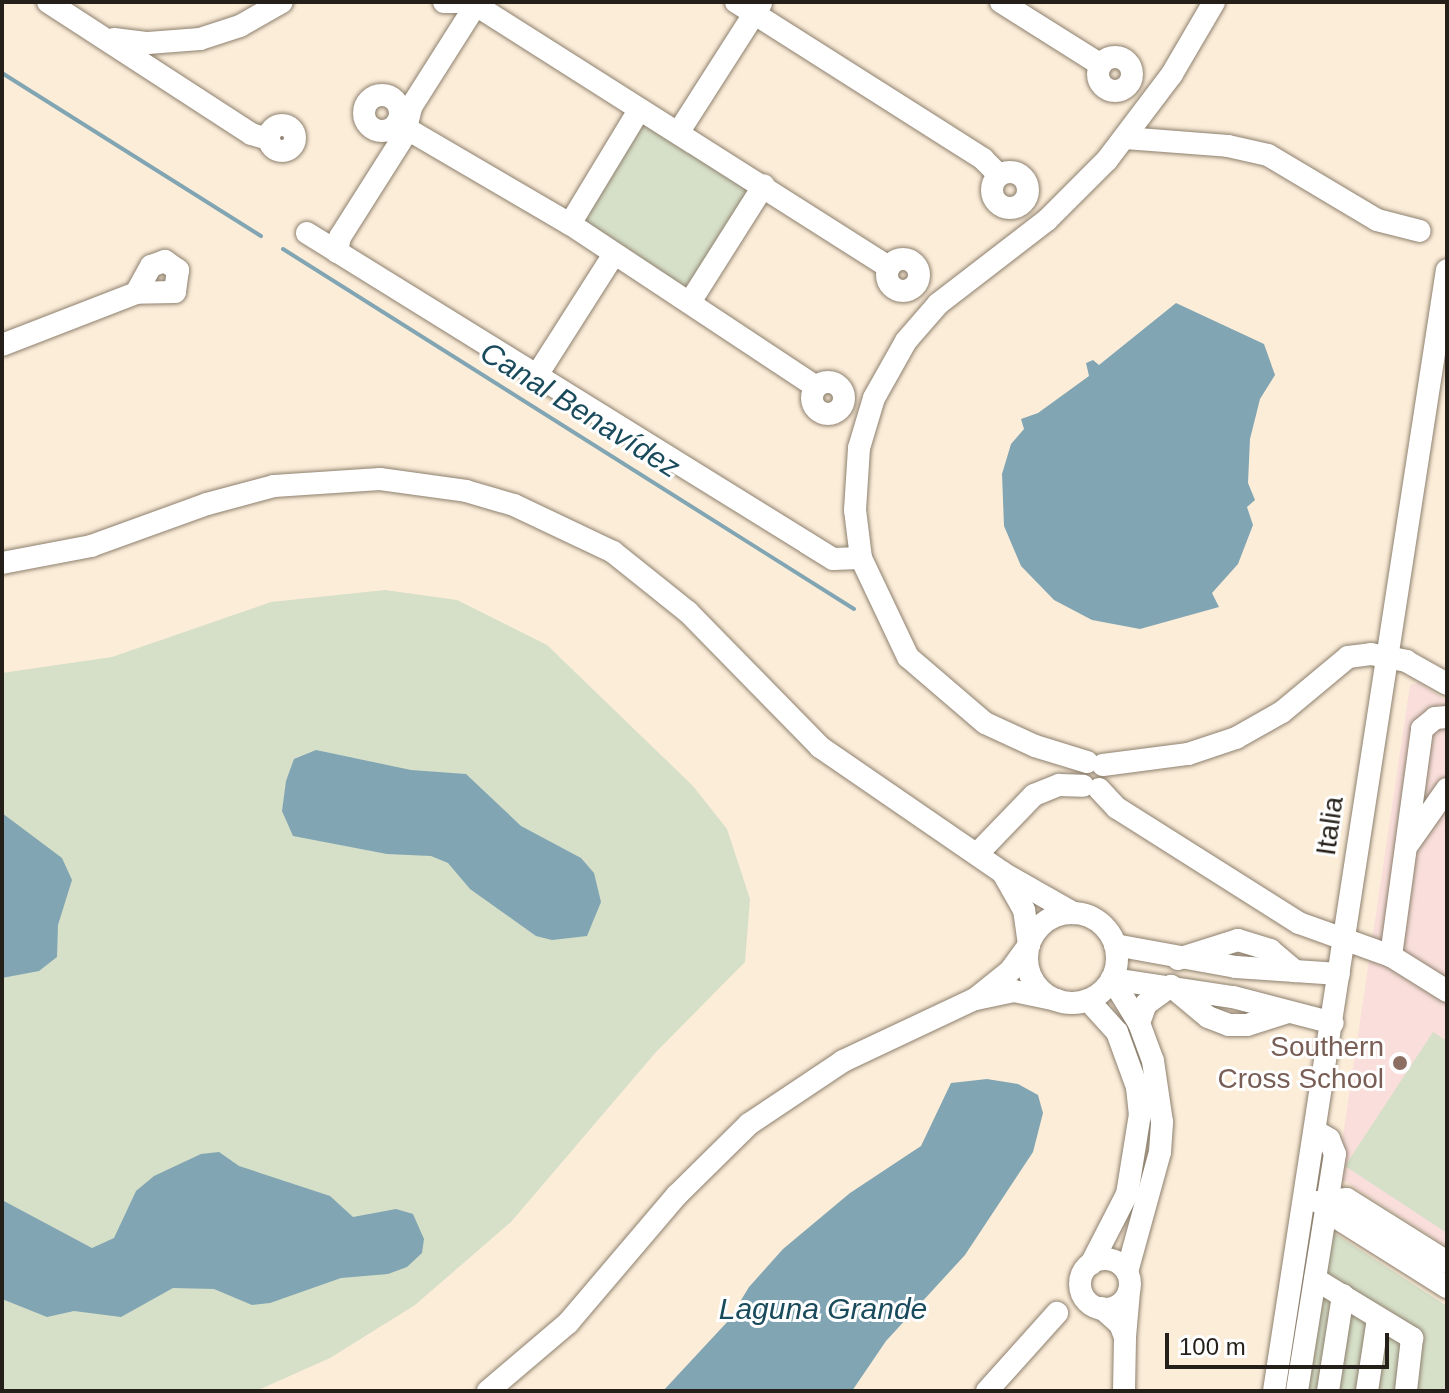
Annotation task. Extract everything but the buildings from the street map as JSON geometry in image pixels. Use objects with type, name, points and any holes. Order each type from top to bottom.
[{"type":"street","points":[[48,2],[251,134],[268,139]]},
{"type":"street","points":[[105,37],[179,43],[240,26],[282,2]]},
{"type":"street","points":[[444,2],[470,3],[764,185],[889,267],[892,286],[902,291],[914,286],[935,307]]},
{"type":"street","points":[[1001,2],[1101,65]]},
{"type":"street","points":[[1214,2],[1179,64],[1125,138],[1047,220],[935,307],[889,366],[865,425],[855,476],[861,558],[908,657],[966,711],[1090,777],[1117,808],[1299,923],[1343,943],[1391,956],[1447,991]]},
{"type":"street","points":[[337,252],[340,237],[470,3]]},
{"type":"street","points":[[678,133],[751,6],[983,159],[999,175]]},
{"type":"street","points":[[164,75],[169,52],[179,43]]},
{"type":"street","points":[[570,224],[639,110]]},
{"type":"street","points":[[402,125],[570,224],[816,387]]},
{"type":"street","points":[[1125,138],[1259,152],[1289,163],[1377,220],[1420,231]]},
{"type":"street","points":[[690,302],[764,185]]},
{"type":"street","points":[[307,233],[833,559],[861,558]]},
{"type":"street","points":[[537,375],[614,254]]},
{"type":"street","name":"Italia","points":[[1274,1391],[1447,270]]},
{"type":"street","points":[[2,345],[136,293]]},
{"type":"street","points":[[2,563],[91,546],[207,504],[274,486],[380,479],[428,484],[502,501],[571,528],[613,552],[688,612],[820,747],[1003,873],[1073,913],[1099,922],[1115,945],[1112,979],[1139,1023],[1153,1061],[1162,1122],[1158,1162],[1128,1282],[1124,1391]]},
{"type":"street","points":[[977,854],[1034,795],[1059,785],[1214,747],[1282,712],[1348,657],[1385,657],[1418,666],[1447,684]]},
{"type":"street","points":[[1391,956],[1422,729],[1435,718],[1447,717]]},
{"type":"street","points":[[1406,847],[1447,789]]},
{"type":"street","points":[[1003,873],[1024,910],[1036,984],[1057,1000]]},
{"type":"street","points":[[488,1391],[568,1323],[677,1195],[749,1124],[843,1061],[975,999],[1010,971],[1045,922],[1073,913]]},
{"type":"street","points":[[1115,945],[1177,959],[1238,940],[1270,950],[1295,971],[1339,974]]},
{"type":"street","points":[[975,999],[1014,991],[1057,1000],[1088,1000],[1112,979],[1171,986],[1333,1023]]},
{"type":"street","points":[[1139,1023],[1146,1004],[1171,986]]},
{"type":"street","points":[[987,1391],[1057,1313],[1086,1271],[1127,1194],[1140,1114],[1137,1087],[1117,1032],[1088,1000]]},
{"type":"street","points":[[1297,1391],[1329,1204],[1334,1145],[1315,1131]]},
{"type":"street","points":[[1305,1201],[1329,1204],[1347,1199],[1447,1262]]},
{"type":"street","points":[[1329,1204],[1337,1218],[1447,1287]]},
{"type":"street","points":[[1086,1271],[1106,1259],[1128,1282]]},
{"type":"street","points":[[1086,1271],[1083,1294],[1120,1324],[1125,1337]]},
{"type":"street","points":[[1315,1279],[1412,1338],[1406,1391]]},
{"type":"street","points":[[1057,1313],[1073,1303],[1116,1306],[1128,1282]]},
{"type":"street","points":[[1328,1391],[1343,1295]]},
{"type":"street","points":[[1367,1391],[1378,1318]]},
{"type":"shaded area","name":"Southern Cross School","points":[[1419,683],[1447,701],[1447,1247],[1337,1176],[1410,685]]},
{"type":"green space","points":[[639,110],[764,185],[696,299],[570,224]]},
{"type":"green space","points":[[385,590],[457,600],[547,645],[693,786],[727,829],[750,899],[745,962],[656,1052],[511,1222],[415,1305],[330,1358],[256,1391],[2,1391],[2,673],[112,657],[271,602]]},
{"type":"green space","points":[[1433,1032],[1447,1041],[1447,1233],[1345,1166]]},
{"type":"green space","points":[[1328,1229],[1447,1306],[1447,1391],[1302,1391]]},
{"type":"water","points":[[1176,303],[1264,344],[1275,375],[1260,399],[1250,439],[1248,483],[1255,500],[1247,507],[1253,525],[1238,564],[1212,593],[1219,607],[1140,629],[1092,620],[1054,600],[1021,566],[1004,526],[1002,474],[1011,444],[1024,429],[1021,419],[1038,413],[1089,376],[1086,363],[1093,360],[1099,365]]},
{"type":"water","points":[[316,750],[411,770],[466,774],[521,826],[581,858],[594,873],[601,902],[587,936],[552,940],[536,936],[470,889],[448,863],[431,856],[387,854],[293,836],[282,811],[286,781],[294,759]]},
{"type":"water","points":[[2,813],[62,858],[72,880],[58,925],[57,957],[39,971],[2,978]]},
{"type":"water","name":"Laguna Grande","points":[[987,1079],[1018,1084],[1038,1095],[1043,1113],[1033,1152],[965,1255],[886,1341],[852,1391],[663,1391],[729,1320],[749,1287],[783,1249],[850,1193],[921,1146],[951,1083]]},
{"type":"water","points":[[219,1152],[239,1166],[330,1196],[353,1217],[396,1209],[413,1214],[424,1239],[422,1253],[407,1267],[388,1274],[341,1278],[270,1303],[252,1305],[214,1289],[173,1288],[121,1317],[74,1311],[47,1317],[2,1299],[2,1200],[92,1248],[114,1238],[136,1191],[154,1176],[201,1154]]},
{"type":"waterway","name":"Canal Benavídez","points":[[2,73],[261,236]]},
{"type":"waterway","name":"Canal Benavídez","points":[[283,249],[854,609]]},
{"type":"place","name":"Southern Cross School","points":[[1400,1063]]}]
